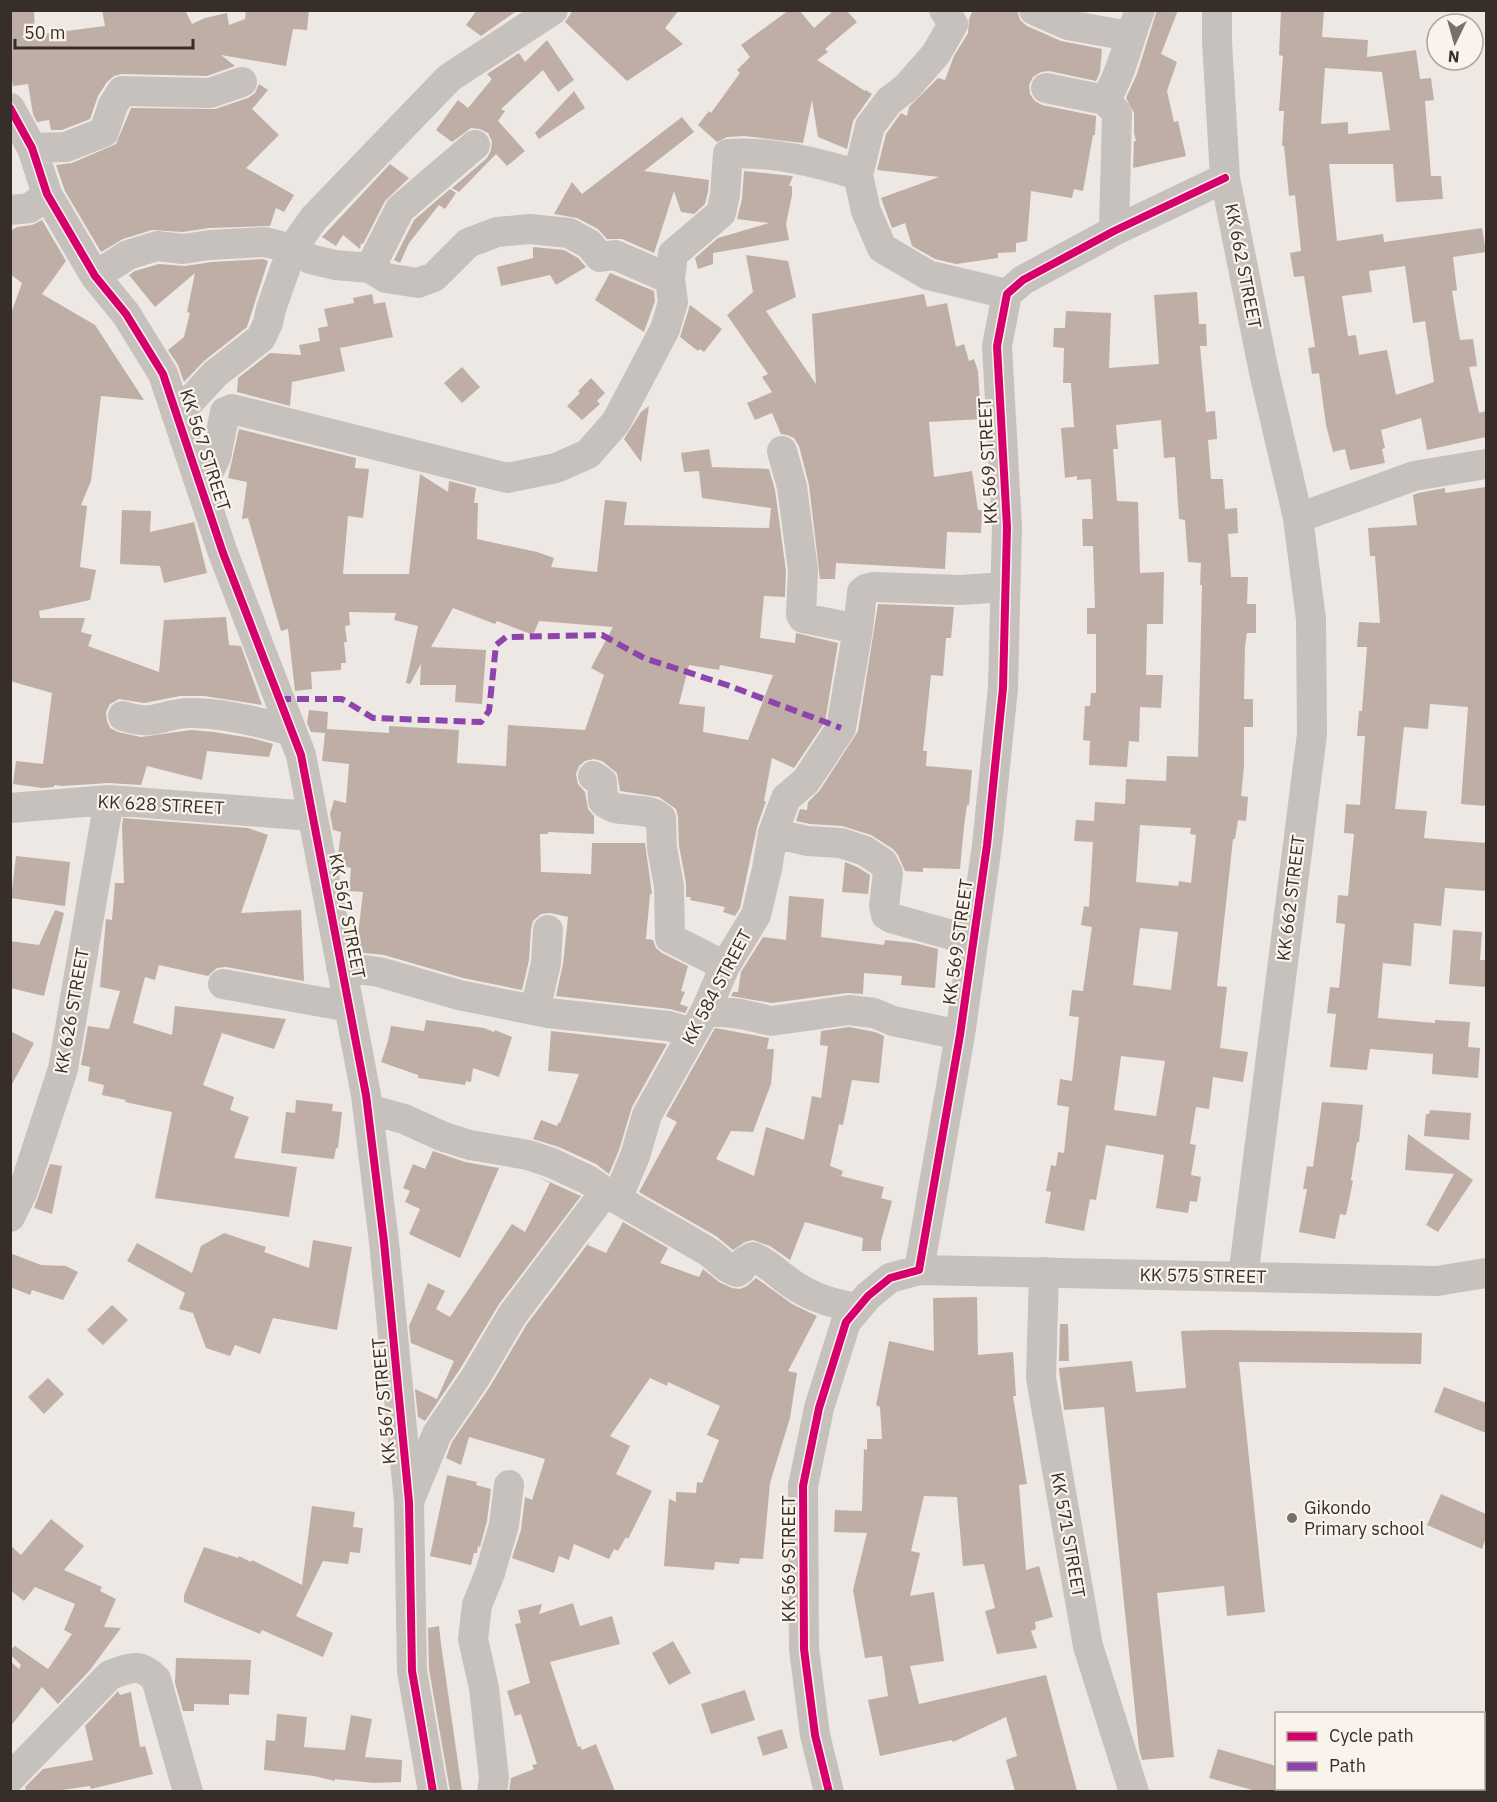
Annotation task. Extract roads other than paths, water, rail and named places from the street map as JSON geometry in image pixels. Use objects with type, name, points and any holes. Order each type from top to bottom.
[{"type":"street","points":[[174,406],[190,401],[216,374],[261,338],[292,249],[314,218],[449,78],[554,10]]},
{"type":"street","points":[[944,10],[952,24],[936,54],[906,88],[889,101],[870,126],[858,175],[866,211],[882,248],[928,275],[1007,294],[1023,280],[1114,231],[1225,177]]},
{"type":"street","points":[[1034,10],[1068,25],[1135,23],[1114,86],[1105,100]]},
{"type":"street","name":"KK 662 STREET","points":[[1217,10],[1216,41],[1225,177],[1264,372],[1298,518],[1311,619],[1312,734],[1243,1277]]},
{"type":"street","points":[[32,148],[66,147],[104,132],[113,105],[123,92],[210,93],[242,82]]},
{"type":"street","points":[[1046,87],[1105,100],[1117,113],[1114,231]]},
{"type":"street","name":"KK 567 STREET","points":[[10,108],[32,148],[47,194],[95,276],[126,314],[164,374],[223,553],[301,755],[368,1109],[384,1242],[409,1502],[412,1671],[433,1791]]},
{"type":"street","points":[[370,268],[400,209],[475,145]]},
{"type":"street","points":[[201,487],[216,457],[225,412],[232,409],[439,459],[507,478],[556,468],[588,454],[616,422],[665,329],[671,291],[673,254],[721,213],[725,195],[728,154],[750,152],[818,162],[858,175]]},
{"type":"street","points":[[10,210],[30,208],[47,194]]},
{"type":"street","points":[[95,276],[128,255],[157,246],[183,249],[265,242],[292,249],[310,259],[336,265],[370,268],[386,278],[418,283],[434,278],[468,243],[497,232],[530,229],[569,233],[589,244],[600,256],[615,255],[671,291]]},
{"type":"street","name":"KK 569 STREET","points":[[829,1791],[814,1735],[804,1649],[803,1486],[819,1408],[846,1322],[868,1296],[890,1278],[919,1270],[960,1035],[987,845],[1003,688],[1007,527],[997,346],[1007,294]]},
{"type":"street","points":[[782,452],[792,487],[803,570],[801,615],[803,618],[858,629]]},
{"type":"street","points":[[1298,518],[1414,476],[1486,464]]},
{"type":"street","name":"KK 584 STREET","points":[[409,1502],[437,1434],[476,1378],[513,1314],[611,1195],[635,1156],[647,1114],[699,1022],[725,966],[756,915],[767,869],[772,833],[786,798],[806,781],[841,728],[862,592],[873,587],[961,590],[1005,587]]},
{"type":"street","points":[[123,716],[146,721],[190,713],[223,716],[291,731]]},
{"type":"street","points":[[593,776],[602,782],[603,801],[608,806],[642,810],[661,818],[662,848],[669,886],[670,938],[725,966]]},
{"type":"street","name":"KK 628 STREET","points":[[10,808],[109,800],[312,816]]},
{"type":"street","name":"KK 626 STREET","points":[[10,1216],[23,1191],[63,1069],[109,800]]},
{"type":"street","points":[[772,833],[807,841],[841,843],[865,851],[883,863],[888,873],[885,915],[947,935],[973,940]]},
{"type":"street","points":[[535,1010],[546,963],[548,930]]},
{"type":"street","points":[[341,967],[379,972],[459,995],[535,1010],[658,1025],[699,1022],[741,1014],[771,1022],[849,1010],[874,1013],[893,1021],[960,1035]]},
{"type":"street","points":[[223,984],[350,1007]]},
{"type":"street","points":[[368,1109],[404,1119],[444,1137],[470,1145],[528,1155],[552,1163],[588,1180],[659,1225],[709,1252],[731,1271],[737,1272],[745,1261],[753,1257],[770,1265],[784,1278],[812,1296],[832,1304],[857,1308]]},
{"type":"street","name":"KK 575 STREET","points":[[919,1270],[1437,1281],[1486,1273]]},
{"type":"street","name":"KK 571 STREET","points":[[1044,1272],[1041,1378],[1043,1390],[1088,1646],[1134,1791]]},
{"type":"street","points":[[492,1791],[494,1778],[484,1688],[473,1639],[477,1605],[490,1573],[504,1525],[508,1485]]},
{"type":"street","points":[[10,1778],[110,1675],[132,1667],[147,1670],[156,1679],[188,1791]]},
{"type":"place","name":"Gikondo Primary school","points":[[1292,1518]]}]
